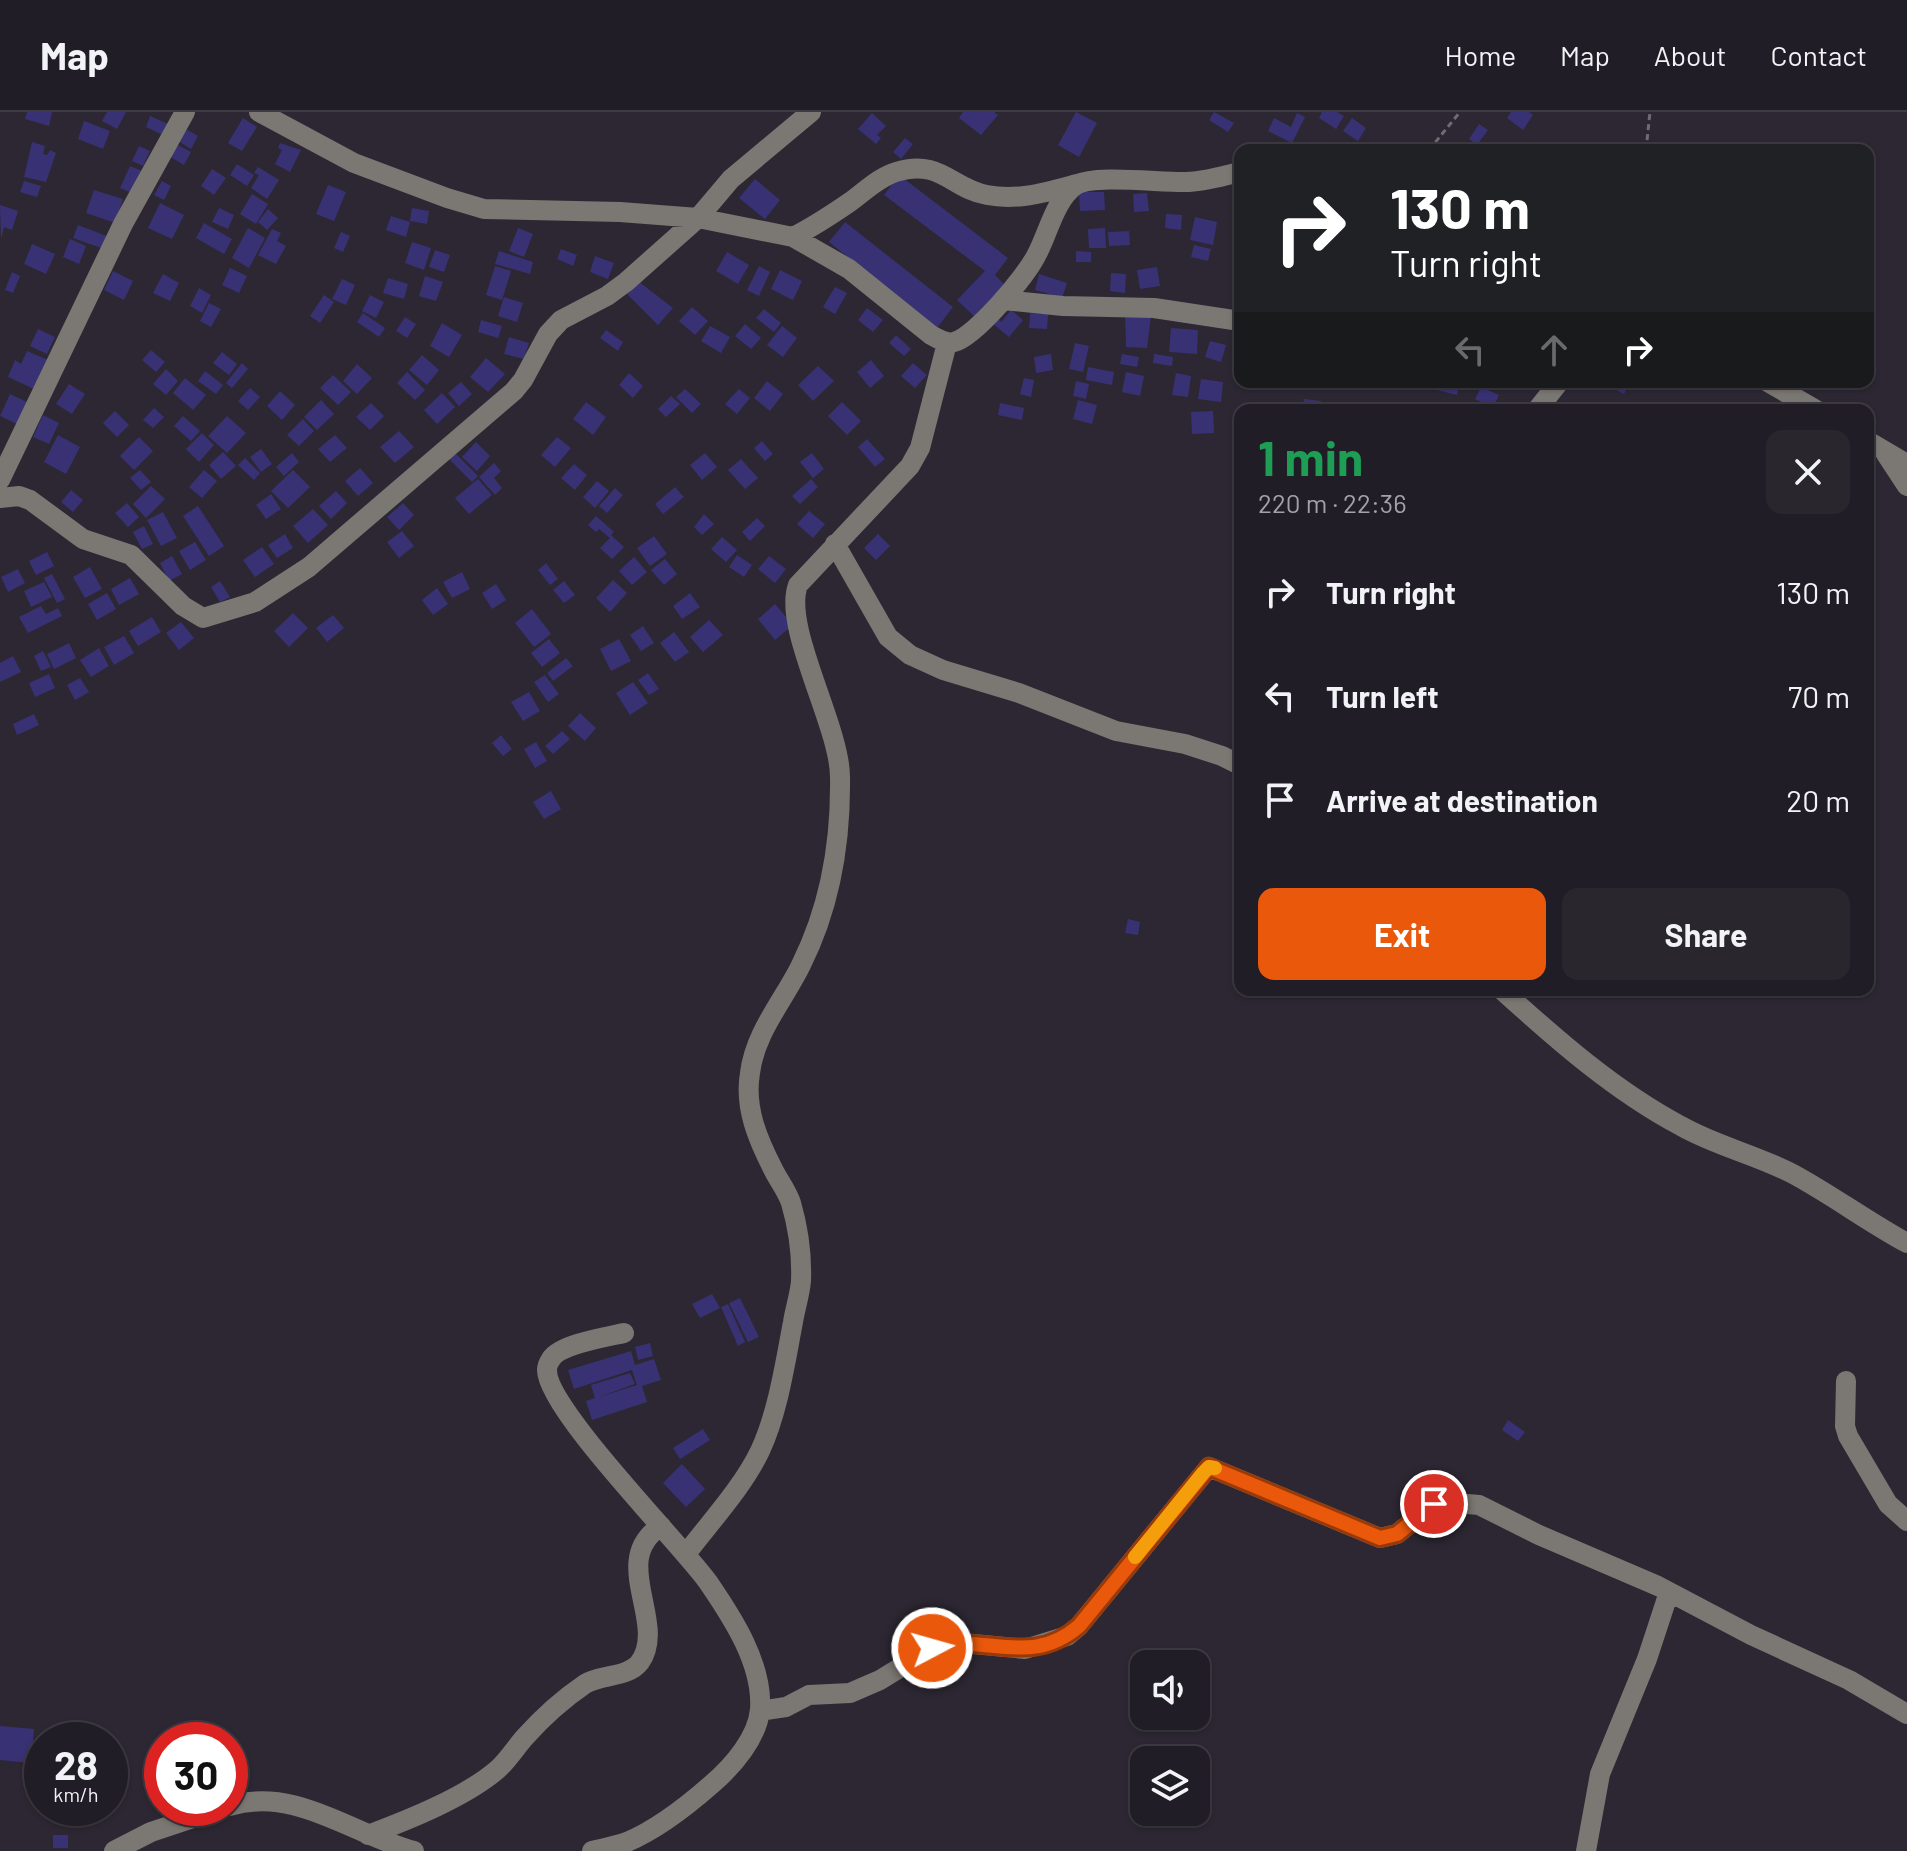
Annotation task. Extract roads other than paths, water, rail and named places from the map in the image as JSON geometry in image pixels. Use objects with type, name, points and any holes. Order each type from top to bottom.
[{"type":"street","points":[[0,480],[123,224],[185,112]]},
{"type":"street","points":[[259,112],[354,163],[484,209],[620,212],[698,218],[793,237],[849,269],[931,335],[947,343],[956,342],[970,333],[1003,300],[1036,258],[1066,195],[1078,184]]},
{"type":"street","points":[[0,498],[19,496],[30,500],[83,539],[131,555],[183,606],[203,618],[255,602],[309,567],[514,391],[548,334],[561,320],[607,296],[626,282],[698,218],[731,179],[811,112]]},
{"type":"street","points":[[793,237],[823,221],[897,171],[934,170],[983,195],[1003,197],[1030,196],[1105,180],[1195,182],[1234,173]]},
{"type":"street","points":[[1003,300],[1063,306],[1154,308],[1234,320]]},
{"type":"street","points":[[686,1554],[760,1451],[777,1392],[801,1282],[795,1220],[789,1198],[761,1144],[751,1117],[748,1094],[757,1047],[815,935],[840,825],[840,771],[833,736],[809,663],[794,595],[798,585],[897,482],[915,457],[931,409],[947,343]]},
{"type":"street","points":[[1542,404],[1554,388]]},
{"type":"street","points":[[1778,388],[1806,404]]},
{"type":"street","points":[[1876,446],[1907,464]]},
{"type":"street","points":[[1876,446],[1907,486]]},
{"type":"street","points":[[835,544],[888,637],[910,655],[943,670],[1019,693],[1116,731],[1185,744],[1234,762]]},
{"type":"street","points":[[1509,996],[1555,1038],[1602,1074],[1678,1125],[1711,1142],[1795,1175],[1907,1243]]},
{"type":"street","points":[[592,1851],[626,1842],[695,1799],[723,1774],[742,1751],[755,1728],[760,1711],[760,1687],[749,1653],[728,1612],[686,1554],[588,1440],[564,1407],[547,1370],[551,1357],[564,1348],[624,1333]]},
{"type":"street","points":[[1846,1381],[1845,1426],[1848,1436],[1888,1504],[1907,1521]]},
{"type":"street","points":[[760,1711],[786,1707],[809,1695],[850,1693],[880,1680],[932,1648],[944,1645],[963,1643],[1025,1649],[1067,1636],[1079,1626],[1209,1467],[1380,1538],[1397,1534],[1434,1504],[1479,1505],[1669,1592],[1751,1635],[1849,1680],[1907,1714]]},
{"type":"street","points":[[368,1835],[406,1821],[478,1783],[502,1766],[540,1722],[585,1684],[628,1671],[640,1662],[648,1629],[638,1574],[641,1549],[650,1533],[661,1526]]},
{"type":"street","points":[[1586,1851],[1600,1774],[1647,1659],[1669,1592]]},
{"type":"street","points":[[248,1804],[267,1801],[299,1804],[368,1835],[414,1851]]},
{"type":"street","points":[[114,1851],[169,1826]]}]
